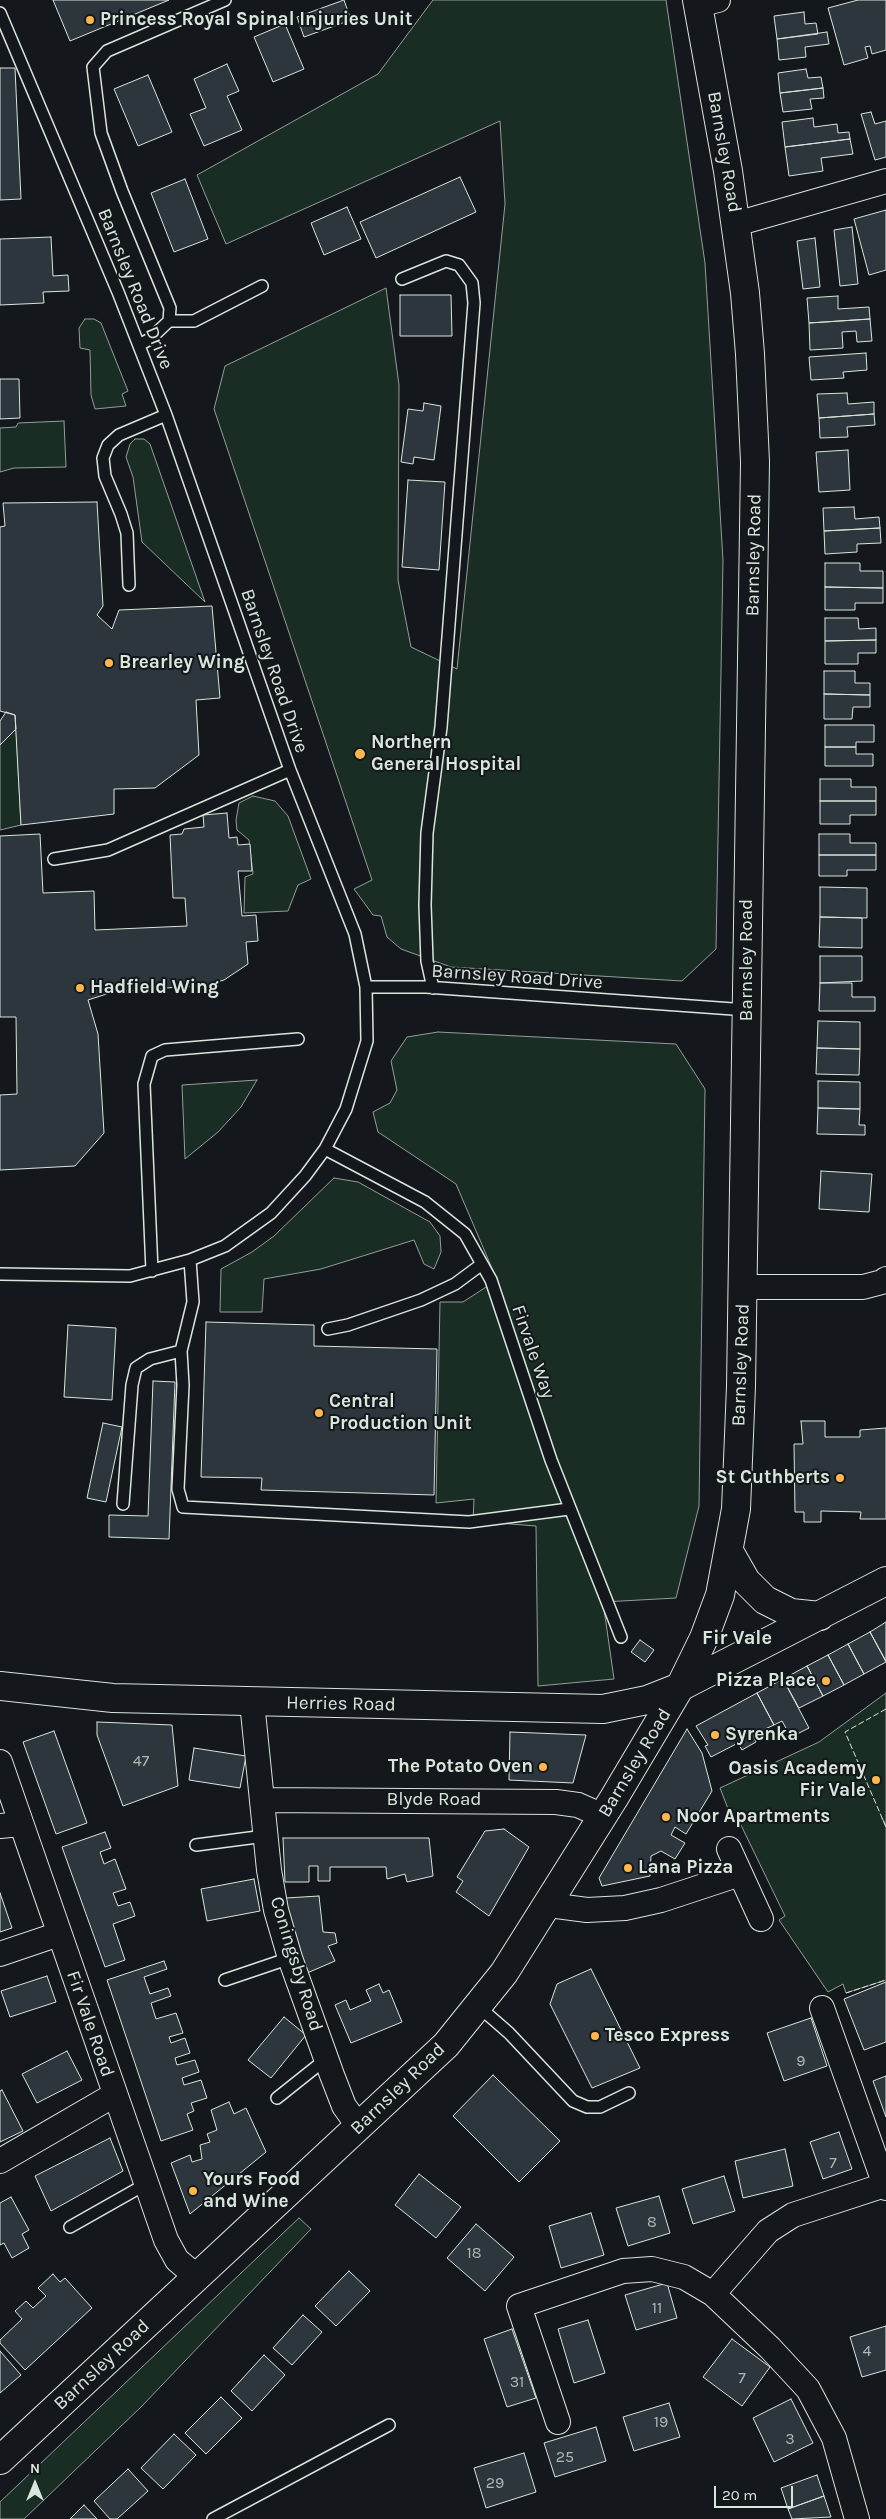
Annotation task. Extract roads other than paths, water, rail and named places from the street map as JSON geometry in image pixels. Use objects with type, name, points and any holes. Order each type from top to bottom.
[{"type":"main road","name":"Barnsley Road","points":[[0,2460],[446,2045],[504,1973],[549,1904],[680,1687],[717,1607],[730,1553],[736,1509],[744,1287],[746,1010],[755,462],[750,354],[736,224],[705,2]]},
{"type":"main road","points":[[730,1553],[746,1581],[765,1600],[777,1608],[791,1613],[820,1616]]},
{"type":"main road","name":"Herries Road","points":[[0,1686],[112,1698],[602,1709],[647,1700],[680,1687],[886,1581]]},
{"type":"street","points":[[736,224],[886,181]]},
{"type":"street","points":[[744,1287],[863,1287],[882,1282],[886,1279]]},
{"type":"street","name":"Coningsby Road","points":[[252,1702],[265,1836],[276,1910],[290,1958],[326,2059],[344,2106],[359,2127]]},
{"type":"street","name":"Fir Vale Road","points":[[0,1762],[11,1825],[60,1934],[114,2095],[170,2250],[177,2260],[196,2276]]},
{"type":"street","name":"Blyde Road","points":[[262,1800],[556,1802],[578,1805],[603,1816]]},
{"type":"street","points":[[729,1849],[761,1919]]},
{"type":"street","points":[[549,1904],[588,1910],[625,1908],[661,1900],[740,1874]]},
{"type":"street","points":[[0,1954],[60,1934]]},
{"type":"street","points":[[713,2294],[768,2231],[793,2215],[886,2186],[822,2008]]},
{"type":"street","points":[[0,2161],[114,2095]]},
{"type":"street","points":[[558,2422],[520,2306],[623,2270],[652,2269],[684,2277],[713,2294],[770,2348],[808,2389],[834,2438],[857,2519]]},
{"type":"lane","points":[[139,345],[154,336],[169,321],[170,308],[122,191],[101,133],[92,67],[107,50],[225,0]]},
{"type":"lane","name":"Barnsley Road Drive","points":[[0,14],[139,345],[166,415],[290,770],[355,934],[366,987],[433,988],[746,1010]]},
{"type":"lane","points":[[402,279],[446,261],[459,265],[472,283],[474,303],[441,727],[427,833],[425,905],[427,961],[433,988]]},
{"type":"lane","points":[[169,321],[194,321],[262,286]]},
{"type":"lane","points":[[130,585],[127,533],[105,476],[104,458],[108,445],[119,435],[166,415]]},
{"type":"lane","points":[[54,859],[108,850],[290,770]]},
{"type":"lane","points":[[0,1274],[130,1276],[190,1260],[225,1246],[271,1214],[306,1176],[325,1150],[346,1109],[367,1041],[366,987]]},
{"type":"lane","points":[[152,1271],[144,1084],[152,1056],[165,1050],[298,1039]]},
{"type":"lane","name":"Firvale Way","points":[[325,1150],[425,1202],[465,1234],[491,1280],[570,1509],[621,1637]]},
{"type":"lane","points":[[190,1260],[193,1302],[181,1351],[183,1385],[178,1489],[183,1507],[469,1522],[570,1509]]},
{"type":"lane","points":[[328,1329],[420,1300],[455,1284],[482,1264]]},
{"type":"lane","points":[[124,1504],[132,1385],[136,1368],[150,1360],[181,1351]]},
{"type":"lane","points":[[196,1845],[265,1836]]},
{"type":"lane","points":[[225,1980],[290,1958]]},
{"type":"lane","points":[[478,2006],[509,2033],[573,2101],[587,2107],[600,2107],[629,2093]]},
{"type":"lane","points":[[277,2098],[326,2059]]},
{"type":"lane","points":[[70,2226],[146,2184]]},
{"type":"lane","points":[[213,2519],[389,2425]]},
{"type":"place","name":"Princess Royal Spinal Injuries Unit","points":[[90,20]]},
{"type":"place","name":"Brearley Wing","points":[[109,663]]},
{"type":"place","name":"Northern General Hospital","points":[[360,754]]},
{"type":"place","name":"Hadfield Wing","points":[[80,988]]},
{"type":"place","name":"Central Production Unit","points":[[319,1413]]},
{"type":"place","name":"St Cuthberts","points":[[840,1478]]},
{"type":"place","name":"Pizza Place","points":[[826,1681]]},
{"type":"place","name":"Syrenka","points":[[715,1735]]},
{"type":"place","name":"The Potato Oven","points":[[543,1767]]},
{"type":"place","name":"Oasis Academy Fir Vale","points":[[876,1780]]},
{"type":"place","name":"Noor Apartments","points":[[666,1817]]},
{"type":"place","name":"Lana Pizza","points":[[628,1868]]},
{"type":"place","name":"Tesco Express","points":[[595,2036]]},
{"type":"place","name":"Yours Food and Wine","points":[[193,2191]]},
{"type":"district","name":"Fir Vale","points":[[737,1638]]}]
